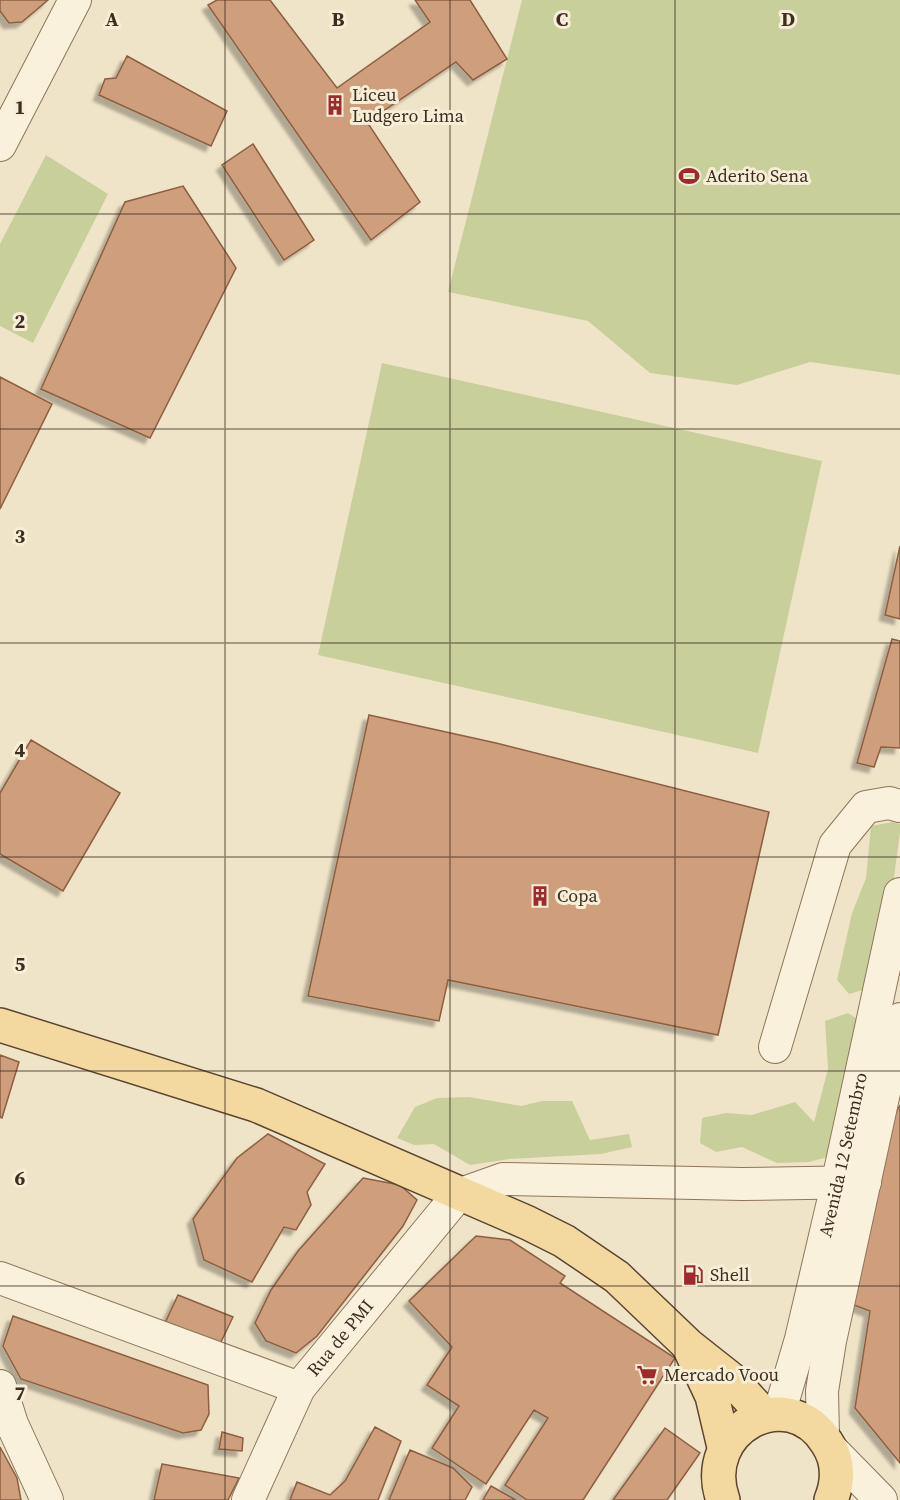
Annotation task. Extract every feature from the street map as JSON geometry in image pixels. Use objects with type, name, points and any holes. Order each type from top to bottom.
[{"type":"main road","points":[[0,1025],[256,1105],[458,1195],[528,1223],[564,1241],[617,1276],[688,1345],[772,1415]]},
{"type":"main road","points":[[688,1345],[711,1396],[724,1447]]},
{"type":"main road","points":[[717,1495],[718,1466],[724,1447],[734,1432],[748,1422],[772,1415],[795,1417],[810,1424],[827,1443],[837,1468],[836,1487],[831,1500]]},
{"type":"street","points":[[0,145],[10,98],[75,0]]},
{"type":"street","points":[[775,1047],[835,845],[866,807],[889,803],[900,806]]},
{"type":"street","name":"Avenida 12 Setembro","points":[[772,1415],[799,1348],[851,1184],[892,1012],[900,894]]},
{"type":"street","points":[[458,1195],[503,1179],[851,1184]]},
{"type":"street","name":"Avenida 12 Setembro","points":[[827,1443],[821,1413],[825,1369],[851,1184]]},
{"type":"street","name":"Rua de PMI","points":[[248,1500],[299,1388],[458,1195]]},
{"type":"street","points":[[0,1278],[299,1388]]},
{"type":"street","points":[[0,1386],[6,1427],[47,1500]]},
{"type":"street","points":[[827,1443],[881,1500]]},
{"type":"green space","name":"Aderito Sena","points":[[522,0],[900,0],[900,375],[810,362],[737,385],[650,373],[588,321],[448,292]]},
{"type":"green space","points":[[46,155],[108,194],[33,343],[0,326],[0,244]]},
{"type":"green space","points":[[382,363],[822,461],[758,753],[318,655]]},
{"type":"green space","points":[[893,822],[900,824],[900,832],[889,915],[866,989],[849,994],[837,980],[852,913],[866,878],[871,826]]},
{"type":"green space","points":[[848,1013],[864,1023],[832,1156],[809,1162],[777,1163],[742,1147],[716,1152],[700,1143],[702,1118],[726,1113],[752,1115],[795,1102],[814,1122],[828,1069],[825,1021]]},
{"type":"green space","points":[[469,1097],[521,1106],[542,1101],[572,1101],[590,1140],[629,1134],[632,1147],[601,1154],[510,1159],[470,1165],[434,1144],[414,1145],[397,1138],[415,1107],[437,1098]]},
{"type":"building","points":[[0,0],[48,0],[22,22],[9,23],[0,11]]},
{"type":"building","name":"Liceu Ludgero Lima","points":[[217,0],[270,0],[337,88],[430,22],[415,0],[470,0],[507,59],[473,80],[456,62],[367,122],[420,202],[371,240],[208,5]]},
{"type":"building","points":[[127,56],[227,111],[211,146],[99,95],[105,79],[116,78]]},
{"type":"building","points":[[253,144],[314,240],[284,260],[222,165]]},
{"type":"building","points":[[183,186],[236,268],[150,438],[41,389],[125,202]]},
{"type":"building","points":[[0,377],[52,404],[0,509]]},
{"type":"building","points":[[900,546],[900,619],[885,615]]},
{"type":"building","points":[[892,639],[900,641],[900,748],[881,747],[874,767],[857,763]]},
{"type":"building","name":"Copa","points":[[369,715],[496,743],[769,812],[718,1035],[448,980],[439,1021],[308,996]]},
{"type":"building","points":[[31,740],[120,793],[63,891],[0,854],[0,793]]},
{"type":"building","points":[[0,1055],[19,1062],[2,1118],[0,1117]]},
{"type":"building","points":[[900,1105],[900,1463],[855,1408],[870,1311],[854,1305],[863,1237],[893,1118]]},
{"type":"building","points":[[268,1134],[325,1164],[307,1192],[311,1205],[296,1230],[284,1227],[252,1282],[204,1260],[193,1219],[237,1158]]},
{"type":"building","points":[[363,1178],[400,1185],[417,1200],[403,1226],[317,1336],[296,1353],[266,1341],[255,1323],[271,1290],[298,1251]]},
{"type":"building","points":[[476,1236],[510,1240],[565,1276],[560,1283],[675,1358],[583,1500],[527,1500],[505,1485],[548,1418],[534,1410],[486,1484],[432,1448],[459,1406],[427,1385],[452,1347],[409,1301]]},
{"type":"building","points":[[178,1295],[233,1317],[219,1346],[165,1323]]},
{"type":"building","points":[[13,1316],[208,1385],[209,1414],[201,1430],[183,1433],[21,1379],[3,1346]]},
{"type":"building","points":[[375,1427],[401,1441],[378,1500],[290,1500],[297,1482],[330,1495],[345,1481]]},
{"type":"building","points":[[665,1428],[700,1453],[667,1500],[613,1500]]},
{"type":"building","points":[[222,1432],[243,1438],[242,1451],[219,1449]]},
{"type":"building","points":[[0,1447],[17,1478],[21,1500],[0,1500]]},
{"type":"building","points":[[410,1450],[453,1468],[472,1487],[465,1500],[389,1500]]},
{"type":"building","points":[[162,1464],[239,1478],[228,1500],[154,1500]]},
{"type":"building","points":[[491,1486],[516,1500],[483,1500]]},
{"type":"place","name":"Liceu Ludgero Lima","points":[[335,105]]},
{"type":"place","name":"Aderito Sena","points":[[689,176]]},
{"type":"place","name":"Copa","points":[[540,896]]},
{"type":"place","name":"Shell","points":[[693,1275]]},
{"type":"place","name":"Mercado Voou","points":[[647,1375]]}]
